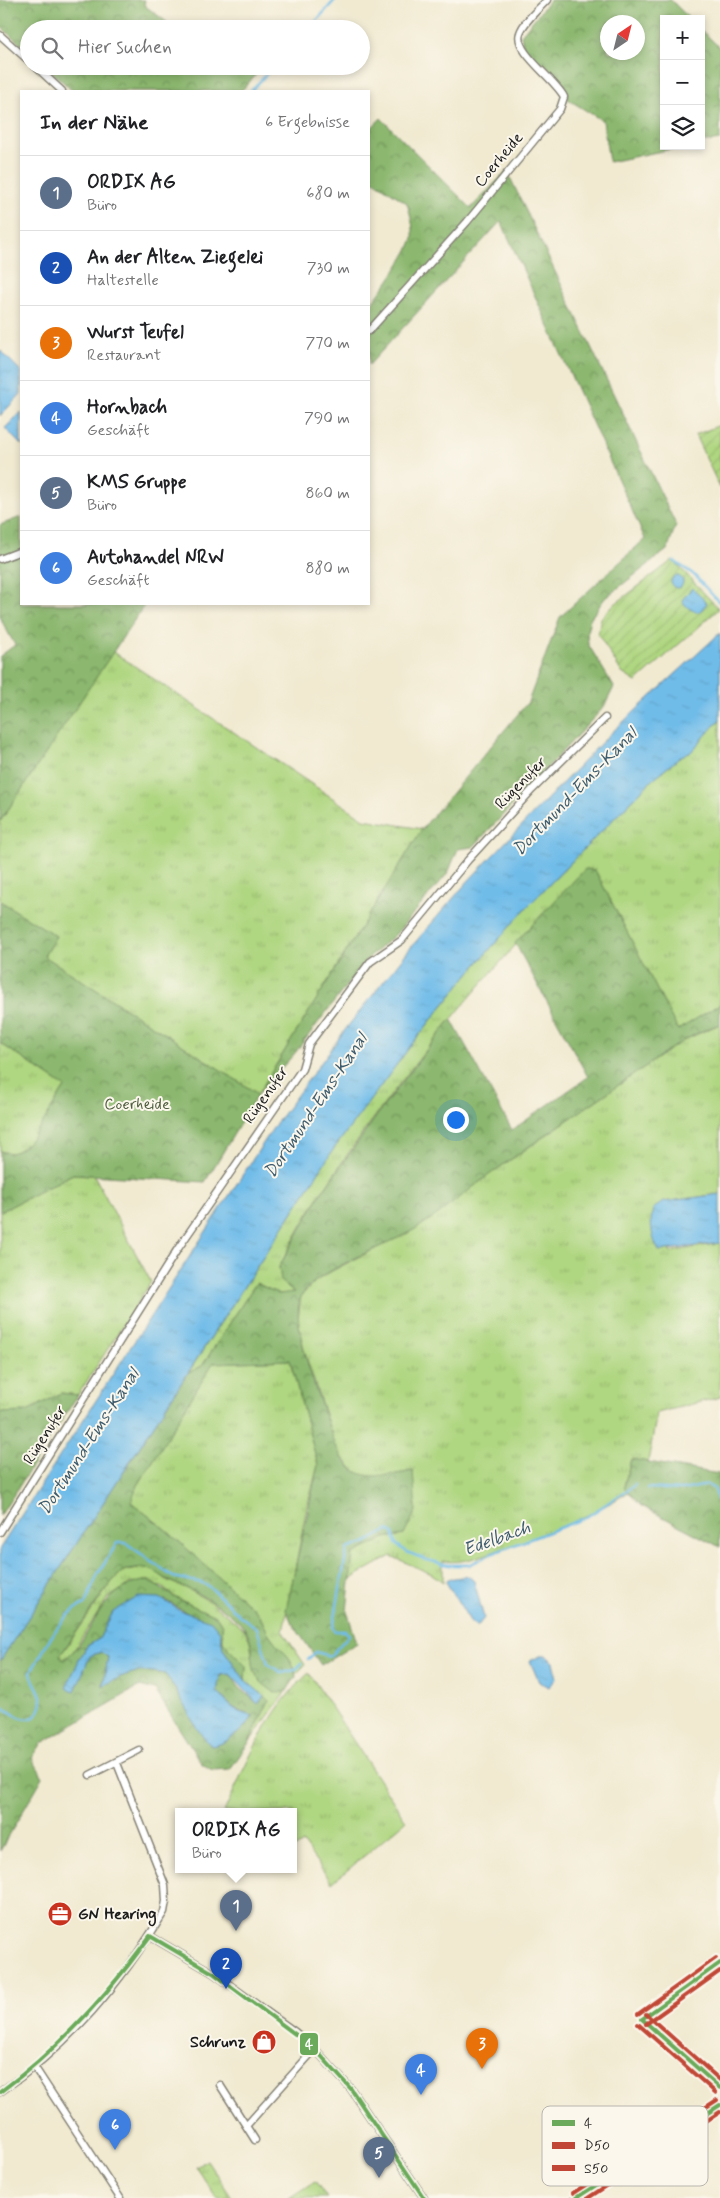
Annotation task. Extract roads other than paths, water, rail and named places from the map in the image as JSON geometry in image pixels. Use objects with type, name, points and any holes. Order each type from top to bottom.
[{"type":"main road","points":[[708,2113],[720,2105]]},
{"type":"main road","points":[[576,2198],[595,2186]]},
{"type":"street","name":"Coerheide","points":[[370,330],[467,222],[560,109],[564,97],[560,88],[521,49],[518,39],[520,31],[546,0]]},
{"type":"street","points":[[0,35],[20,53]]},
{"type":"street","points":[[45,75],[61,90]]},
{"type":"street","points":[[0,559],[20,551]]},
{"type":"street","name":"Rügenufer","points":[[0,1532],[176,1250],[302,1069],[308,1044],[320,1026],[370,962],[402,940],[474,853],[532,790],[605,718]]},
{"type":"street","points":[[90,1776],[139,1750]]},
{"type":"street","points":[[0,2092],[35,2068],[82,2025],[118,1982],[164,1912],[166,1902],[165,1885],[117,1763]]},
{"type":"street","points":[[150,1936],[213,1973],[296,2032],[315,2048],[351,2089],[424,2198]]},
{"type":"street","points":[[246,2126],[315,2048]]},
{"type":"street","points":[[35,2068],[120,2198]]},
{"type":"street","points":[[220,2085],[255,2140]]},
{"type":"water","points":[[0,350],[20,370],[20,395],[0,416]]},
{"type":"water","points":[[20,413],[20,444],[5,428]]},
{"type":"water","points":[[675,576],[679,576],[683,582],[679,588],[675,588],[671,584],[671,580]]},
{"type":"water","points":[[692,588],[707,603],[700,612],[690,609],[682,600]]},
{"type":"water","name":"Dortmund-Ems-Kanal","points":[[720,633],[720,719],[690,753],[683,755],[653,779],[527,907],[470,972],[412,1044],[333,1150],[0,1661],[0,1548],[275,1125],[348,1026],[412,946],[469,880],[609,735]]},
{"type":"water","points":[[720,1194],[720,1243],[659,1251],[652,1231],[653,1209],[663,1202]]},
{"type":"water","points":[[468,1576],[474,1581],[484,1618],[477,1627],[470,1621],[446,1582],[448,1579]]},
{"type":"water","points":[[138,1597],[160,1598],[181,1611],[211,1621],[220,1632],[223,1649],[245,1680],[264,1696],[258,1704],[230,1674],[220,1675],[217,1691],[221,1696],[237,1710],[253,1716],[240,1731],[229,1739],[212,1746],[206,1740],[165,1674],[156,1672],[133,1673],[103,1686],[108,1657],[101,1652],[90,1656],[75,1691],[66,1688],[87,1646],[99,1639],[113,1612]]},
{"type":"water","points":[[546,1655],[553,1662],[557,1678],[549,1687],[539,1682],[530,1661]]},
{"type":"waterway","points":[[317,20],[335,0]]},
{"type":"waterway","points":[[252,90],[266,75]]},
{"type":"waterway","points":[[674,561],[693,574],[720,603]]},
{"type":"waterway","name":"Edelbach","points":[[308,1659],[316,1652],[330,1656],[349,1635],[345,1631],[335,1631],[333,1628],[347,1549],[365,1543],[388,1530],[393,1533],[396,1544],[407,1552],[427,1560],[448,1565],[469,1565],[491,1554],[585,1518],[635,1485]]},
{"type":"waterway","name":"Edelbach","points":[[647,1488],[683,1490],[707,1485],[715,1489],[720,1504]]},
{"type":"waterway","name":"Edelbach","points":[[0,1705],[19,1717],[29,1719],[38,1713],[42,1699],[32,1678],[31,1671],[60,1624],[76,1609],[85,1604],[98,1574],[117,1543],[126,1543],[173,1577],[202,1583],[211,1588],[240,1616],[257,1628],[268,1664],[282,1673],[295,1670],[301,1664]]},
{"type":"place","name":"GN Hearing","points":[[60,1914]]},
{"type":"place","name":"ORDIX AG","points":[[236,1931]]},
{"type":"place","name":"An der Alten Ziegelei","points":[[226,1989]]},
{"type":"place","name":"Schrunz","points":[[264,2042]]},
{"type":"place","name":"Wurst Teufel","points":[[482,2069]]},
{"type":"place","name":"Hornbach","points":[[421,2095]]},
{"type":"place","name":"Autohandel NRW","points":[[115,2150]]},
{"type":"place","name":"KMS Gruppe","points":[[379,2178]]}]
